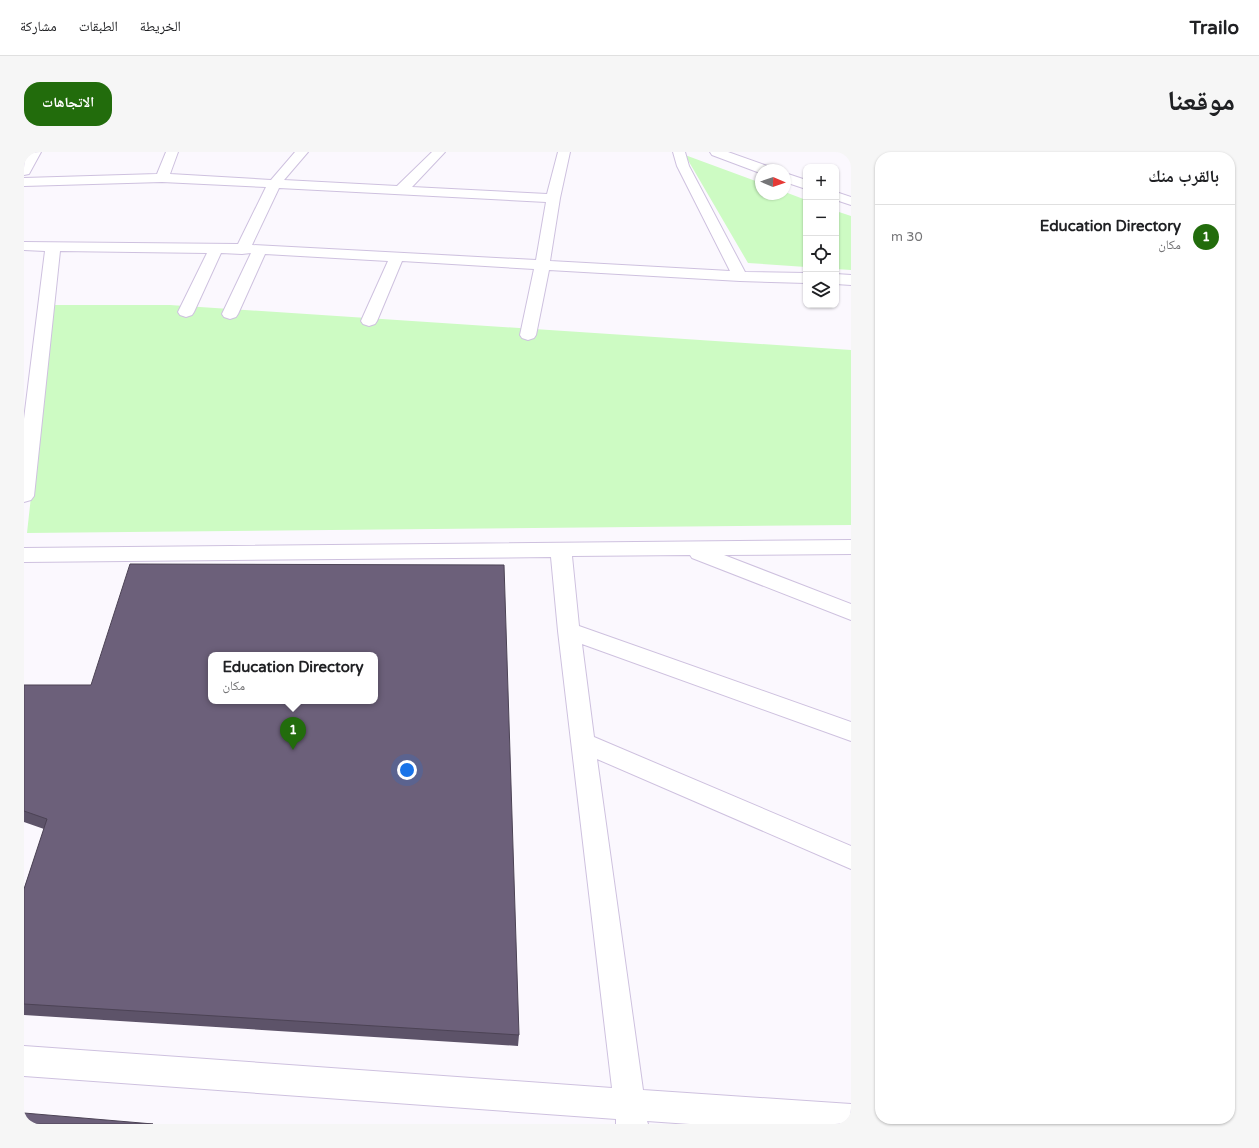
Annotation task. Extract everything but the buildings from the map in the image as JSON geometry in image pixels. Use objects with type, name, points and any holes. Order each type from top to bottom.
[{"type":"street","points":[[24,171],[35,152]]},
{"type":"street","points":[[162,178],[172,152]]},
{"type":"street","points":[[242,250],[275,183],[302,152]]},
{"type":"street","points":[[400,191],[439,152]]},
{"type":"street","points":[[528,335],[542,266],[553,198],[564,152]]},
{"type":"street","points":[[679,152],[683,166],[740,276]]},
{"type":"street","points":[[716,152],[755,166]]},
{"type":"street","points":[[24,182],[162,178],[553,198]]},
{"type":"street","points":[[791,179],[803,184]]},
{"type":"street","points":[[839,196],[851,198]]},
{"type":"street","points":[[24,246],[216,248],[542,266],[803,278]]},
{"type":"street","points":[[24,496],[53,246]]},
{"type":"street","points":[[186,312],[216,248]]},
{"type":"street","points":[[230,314],[260,250]]},
{"type":"street","points":[[369,321],[397,257]]},
{"type":"street","points":[[839,279],[851,280]]},
{"type":"street","points":[[24,555],[851,547]]},
{"type":"street","points":[[688,549],[851,612]]},
{"type":"street","points":[[561,550],[583,742],[631,1114]]},
{"type":"street","points":[[570,631],[851,732]]},
{"type":"street","points":[[583,742],[851,858]]},
{"type":"street","points":[[24,1061],[631,1114],[851,1120]]},
{"type":"green space","points":[[685,155],[755,181],[755,200],[791,200],[791,194],[803,199],[803,267],[748,263]]},
{"type":"green space","points":[[839,212],[851,216],[851,270],[839,269]]},
{"type":"green space","points":[[52,305],[170,305],[851,350],[851,525],[27,533]]},
{"type":"place","name":"Education Directory","points":[[293,750]]}]
